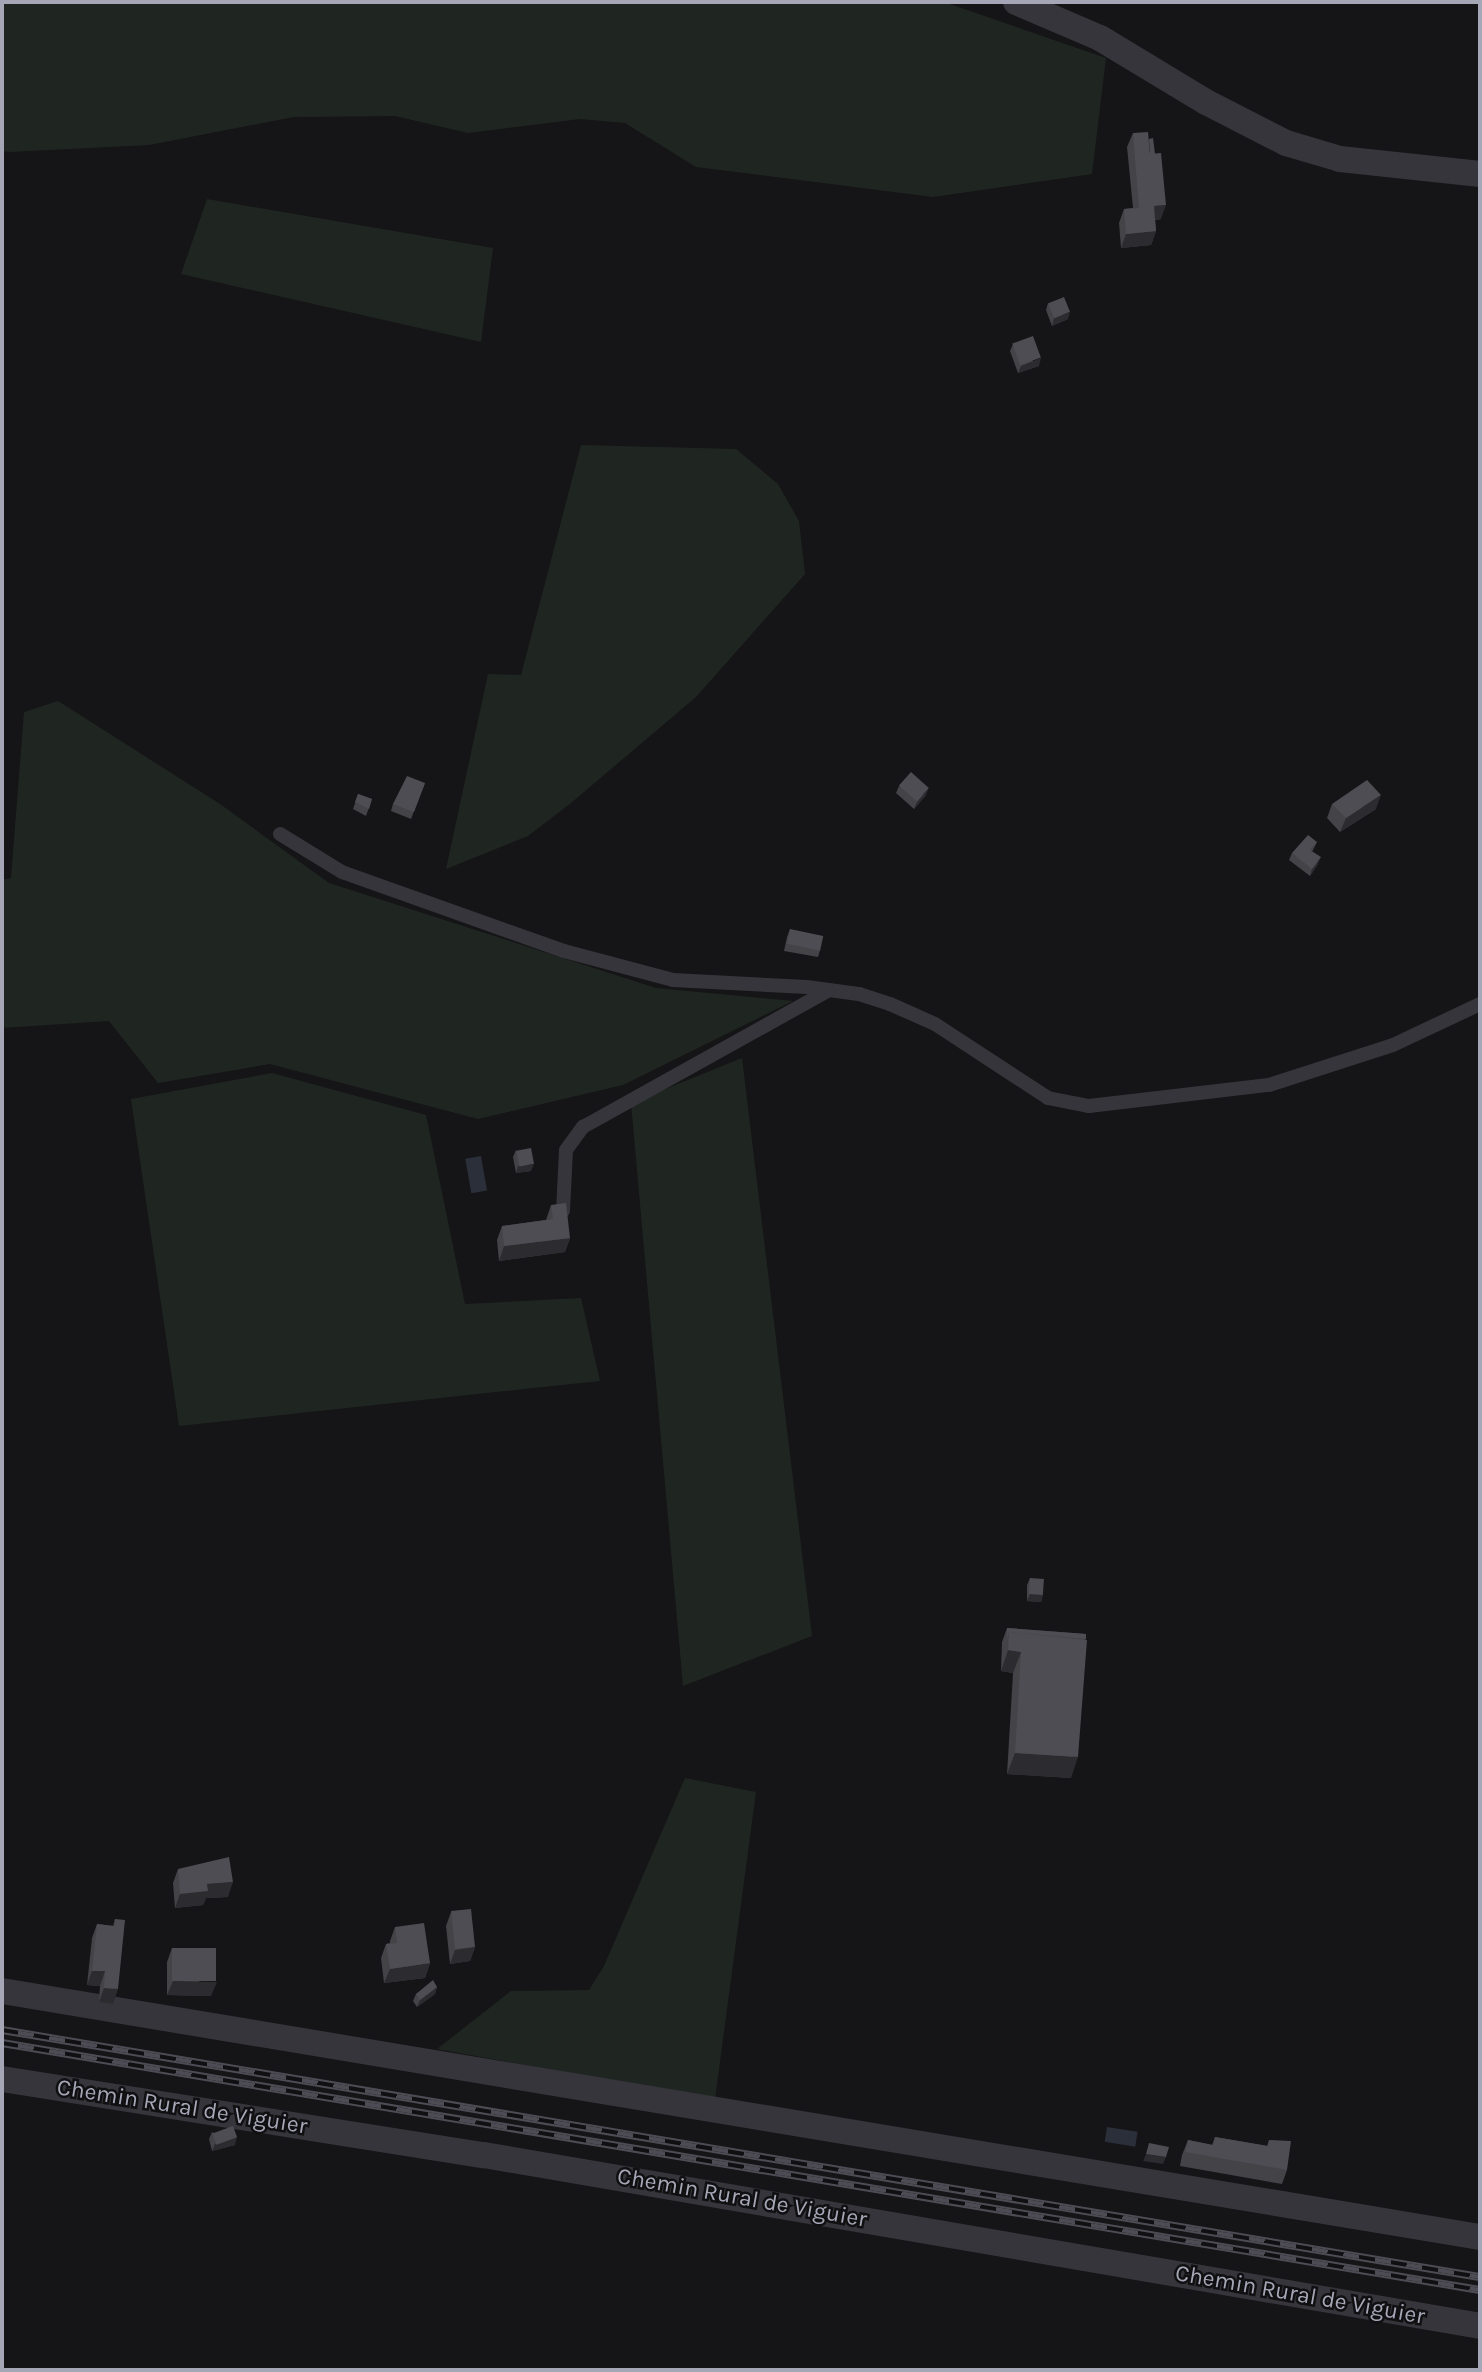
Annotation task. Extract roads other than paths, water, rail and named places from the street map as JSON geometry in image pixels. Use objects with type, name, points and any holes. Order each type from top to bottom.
[{"type":"street","points":[[1016,2],[1100,38],[1206,102],[1286,143],[1340,159],[1480,174]]},
{"type":"street","points":[[2,1991],[1480,2237]]},
{"type":"street","name":"Chemin Rural de Viguier","points":[[2,2079],[484,2155],[1480,2326]]},
{"type":"lane","points":[[280,834],[342,872],[564,951],[673,981],[827,990],[890,1004],[935,1024],[1048,1098],[1089,1106],[1269,1085],[1393,1045],[1480,1004]]},
{"type":"lane","points":[[563,1211],[566,1150],[583,1127],[827,990]]},
{"type":"railway","points":[[2,2030],[1480,2277]]},
{"type":"railway","points":[[2,2043],[1480,2290]]}]
